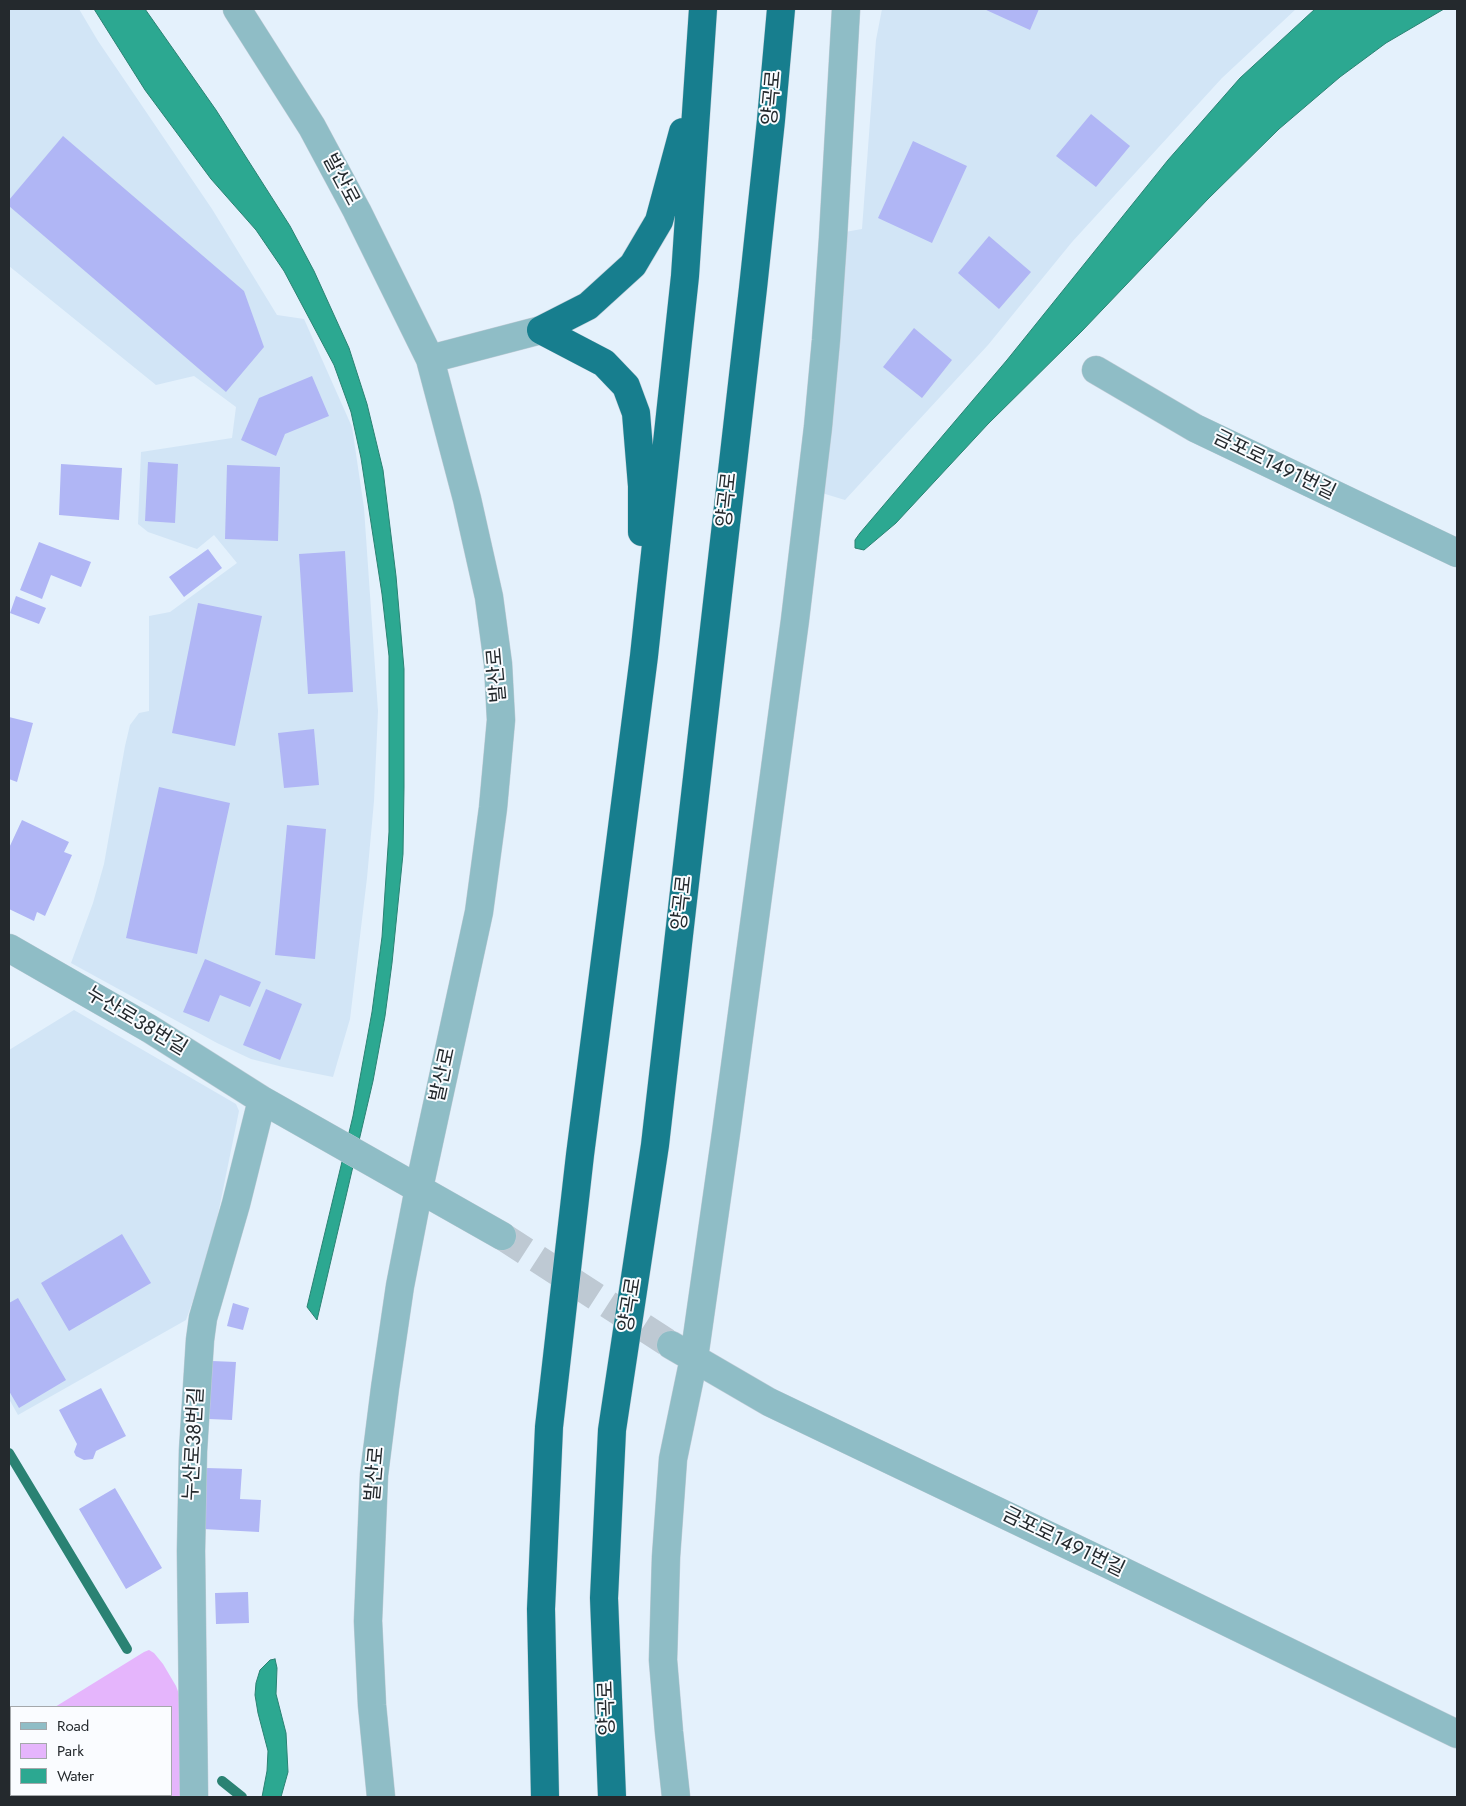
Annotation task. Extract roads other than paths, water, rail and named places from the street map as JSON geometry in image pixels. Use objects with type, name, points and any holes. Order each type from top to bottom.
[{"type":"highway","points":[[545,1797],[541,1609],[549,1427],[580,1155],[644,656],[685,276],[703,9]]},
{"type":"highway","name":"양곡로","points":[[612,1797],[604,1598],[612,1430],[655,1145],[754,278],[771,120],[780,9]]},
{"type":"highway","points":[[541,330],[588,306],[633,265],[659,221],[699,73]]},
{"type":"highway","points":[[541,330],[604,363],[626,386],[636,413],[642,486],[644,656]]},
{"type":"street","name":"발산로","points":[[237,9],[312,127],[357,211],[430,359],[467,499],[489,597],[498,664],[501,720],[493,808],[479,912],[419,1188],[400,1286],[374,1476],[368,1621],[372,1705],[381,1797]]},
{"type":"street","points":[[676,1797],[664,1660],[666,1557],[682,1352],[726,1133],[795,620],[818,427],[826,340],[846,9]]},
{"type":"street","points":[[430,359],[541,330]]},
{"type":"street","name":"금포로1491번길","points":[[1096,370],[1195,428],[1457,553]]},
{"type":"street","name":"누산로38번길","points":[[9,948],[150,1029],[262,1100],[502,1236]]},
{"type":"street","name":"누산로38번길","points":[[194,1797],[191,1551],[193,1451],[200,1340],[203,1318],[236,1204],[262,1100]]},
{"type":"street","name":"금포로1491번길","points":[[682,1352],[769,1402],[823,1429],[1457,1734]]},
{"type":"water","points":[[94,9],[145,9],[216,110],[290,226],[314,271],[349,348],[367,404],[383,470],[396,576],[404,669],[403,854],[385,1016],[373,1081],[317,1320],[307,1307],[353,1116],[372,1012],[382,937],[389,832],[389,656],[382,594],[361,458],[351,412],[334,365],[284,271],[256,230],[211,179],[145,90]]},
{"type":"water","points":[[1315,9],[1444,9],[1386,43],[1340,77],[1279,129],[1208,199],[1082,331],[988,424],[896,523],[864,550],[855,548],[855,540],[860,533],[1007,360],[1168,160],[1240,78]]},
{"type":"water","points":[[275,1659],[277,1668],[276,1694],[286,1733],[288,1772],[281,1797],[262,1797],[267,1771],[268,1751],[258,1713],[255,1695],[256,1683],[260,1670],[270,1660]]},
{"type":"waterway","points":[[9,1453],[127,1649]]},
{"type":"waterway","points":[[222,1781],[242,1797]]},
{"type":"tunnel","points":[[502,1236],[671,1345]]}]
